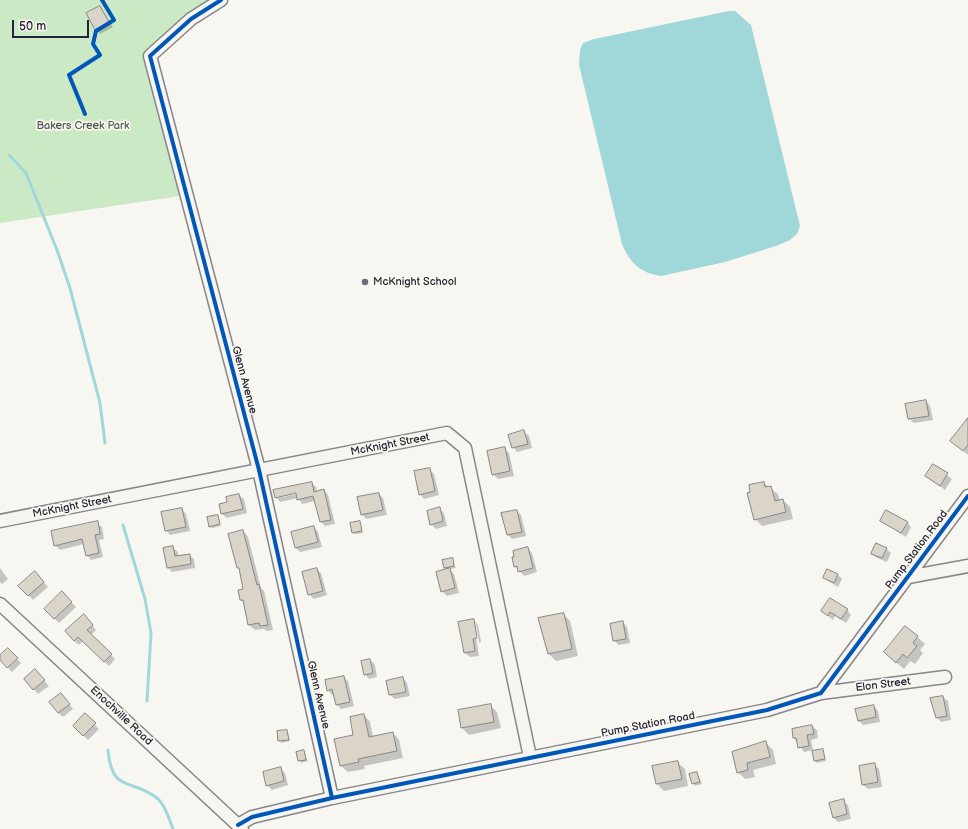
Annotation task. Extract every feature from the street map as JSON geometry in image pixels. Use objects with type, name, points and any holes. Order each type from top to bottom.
[{"type":"street","name":"Glenn Avenue","points":[[220,0],[191,19],[150,56],[259,470],[332,798]]},
{"type":"street","name":"McKnight Street","points":[[0,521],[447,433],[465,448],[530,757]]},
{"type":"street","name":"Pump Station Road","points":[[240,827],[252,817],[332,798],[767,710],[821,693],[968,496]]},
{"type":"street","points":[[908,577],[968,566]]},
{"type":"street","name":"Enochville Road","points":[[0,604],[240,827]]},
{"type":"street","name":"Elon Street","points":[[821,693],[945,677]]},
{"type":"green space","name":"Bakers Creek Park","points":[[0,0],[221,0],[150,56],[187,195],[0,223]]},
{"type":"water","points":[[735,11],[751,25],[800,226],[797,234],[790,240],[776,246],[725,262],[661,276],[654,275],[642,270],[632,262],[622,244],[579,65],[580,50],[583,43],[594,39]]},
{"type":"building","points":[[100,6],[109,22],[95,30],[86,13]]},
{"type":"building","points":[[926,400],[929,416],[908,419],[905,404]]},
{"type":"building","points":[[968,418],[968,445],[963,451],[950,441]]},
{"type":"building","points":[[524,430],[528,444],[512,448],[508,435]]},
{"type":"building","points":[[505,447],[510,471],[492,475],[487,451]]},
{"type":"building","points":[[933,464],[948,473],[940,486],[925,476]]},
{"type":"building","points":[[430,468],[435,491],[419,495],[414,471]]},
{"type":"building","points":[[312,482],[314,492],[324,489],[331,520],[320,522],[313,496],[297,500],[296,493],[275,498],[273,490]]},
{"type":"building","points":[[764,482],[765,487],[771,486],[775,501],[783,499],[786,512],[754,520],[747,493],[750,492],[749,485]]},
{"type":"building","points":[[379,493],[383,510],[361,515],[357,497]]},
{"type":"building","points":[[239,494],[243,509],[221,514],[219,504],[227,502],[226,497]]},
{"type":"building","points":[[440,507],[443,521],[430,525],[427,511]]},
{"type":"building","points":[[182,508],[186,527],[165,531],[161,512]]},
{"type":"building","points":[[517,510],[522,532],[507,535],[501,513]]},
{"type":"building","points":[[886,510],[908,522],[901,533],[880,521]]},
{"type":"building","points":[[218,515],[220,524],[209,527],[207,517]]},
{"type":"building","points":[[98,521],[100,534],[95,535],[99,553],[86,556],[82,539],[54,546],[51,531]]},
{"type":"building","points":[[360,521],[362,531],[352,533],[350,523]]},
{"type":"building","points":[[314,526],[318,542],[295,548],[291,532]]},
{"type":"building","points":[[243,530],[257,585],[259,584],[268,625],[260,626],[259,623],[248,625],[243,600],[240,600],[238,590],[243,589],[239,568],[237,568],[228,534]]},
{"type":"building","points":[[876,543],[887,548],[882,558],[871,554]]},
{"type":"building","points":[[173,546],[175,556],[190,554],[191,564],[167,568],[163,548]]},
{"type":"building","points":[[528,547],[533,568],[518,572],[517,566],[514,567],[512,557],[514,557],[513,551]]},
{"type":"building","points":[[453,558],[454,566],[444,568],[442,560]]},
{"type":"building","points":[[317,568],[323,591],[308,595],[302,572]]},
{"type":"building","points":[[450,568],[455,588],[441,592],[436,572]]},
{"type":"building","points":[[827,569],[838,574],[834,583],[823,578]]},
{"type":"building","points":[[35,571],[44,582],[28,596],[18,586]]},
{"type":"building","points":[[62,591],[72,602],[54,619],[44,609]]},
{"type":"building","points":[[830,598],[848,609],[841,619],[830,612],[828,616],[821,611]]},
{"type":"building","points":[[564,613],[572,649],[548,654],[538,618]]},
{"type":"building","points":[[84,614],[93,625],[87,630],[112,654],[104,662],[78,637],[74,641],[65,631]]},
{"type":"building","points":[[474,619],[477,638],[473,639],[475,651],[464,653],[458,622]]},
{"type":"building","points":[[623,621],[626,639],[613,641],[610,624]]},
{"type":"building","points":[[905,626],[918,636],[913,643],[917,646],[907,658],[903,654],[896,663],[884,652]]},
{"type":"building","points":[[8,648],[18,658],[7,668],[0,660],[0,655]]},
{"type":"building","points":[[370,659],[373,673],[364,675],[361,661]]},
{"type":"building","points":[[35,669],[45,680],[33,690],[24,679]]},
{"type":"building","points":[[344,676],[350,702],[336,705],[332,689],[327,691],[325,680]]},
{"type":"building","points":[[403,677],[406,692],[389,695],[386,681]]},
{"type":"building","points":[[61,693],[70,704],[58,713],[49,702]]},
{"type":"building","points":[[943,696],[947,716],[936,718],[930,698]]},
{"type":"building","points":[[491,704],[494,722],[461,728],[458,710]]},
{"type":"building","points":[[874,705],[876,717],[858,721],[855,709]]},
{"type":"building","points":[[85,713],[96,723],[83,736],[73,726]]},
{"type":"building","points":[[364,714],[369,737],[393,732],[397,751],[358,759],[359,762],[340,766],[334,739],[353,735],[350,717]]},
{"type":"building","points":[[812,725],[814,734],[807,735],[809,746],[798,748],[796,738],[793,738],[792,729]]},
{"type":"building","points":[[287,730],[289,740],[278,741],[277,731]]},
{"type":"building","points":[[766,741],[770,757],[747,763],[748,770],[737,773],[732,752]]},
{"type":"building","points":[[823,749],[825,759],[814,761],[812,751]]},
{"type":"building","points":[[304,750],[306,760],[298,761],[296,752]]},
{"type":"building","points":[[678,761],[682,779],[656,784],[652,766]]},
{"type":"building","points":[[875,763],[878,782],[862,785],[859,766]]},
{"type":"building","points":[[281,767],[284,781],[266,786],[263,772]]},
{"type":"building","points":[[697,772],[700,782],[692,784],[689,774]]},
{"type":"building","points":[[844,799],[847,814],[833,818],[829,803]]},
{"type":"waterway","points":[[9,155],[26,173],[57,250],[70,288],[100,403],[105,443]]},
{"type":"waterway","points":[[123,525],[145,599],[151,633],[147,701]]},
{"type":"waterway","points":[[108,750],[110,764],[114,774],[125,783],[149,792],[158,799],[165,809],[173,829]]},
{"type":"cycle path","points":[[85,114],[69,75],[100,55],[93,44],[96,31],[114,20],[102,0]]},
{"type":"cycle path","points":[[221,0],[191,19],[150,56],[259,470],[332,798]]},
{"type":"cycle path","points":[[238,825],[252,817],[332,798],[767,710],[821,693],[968,496]]},
{"type":"place","name":"McKnight School","points":[[365,282]]}]
